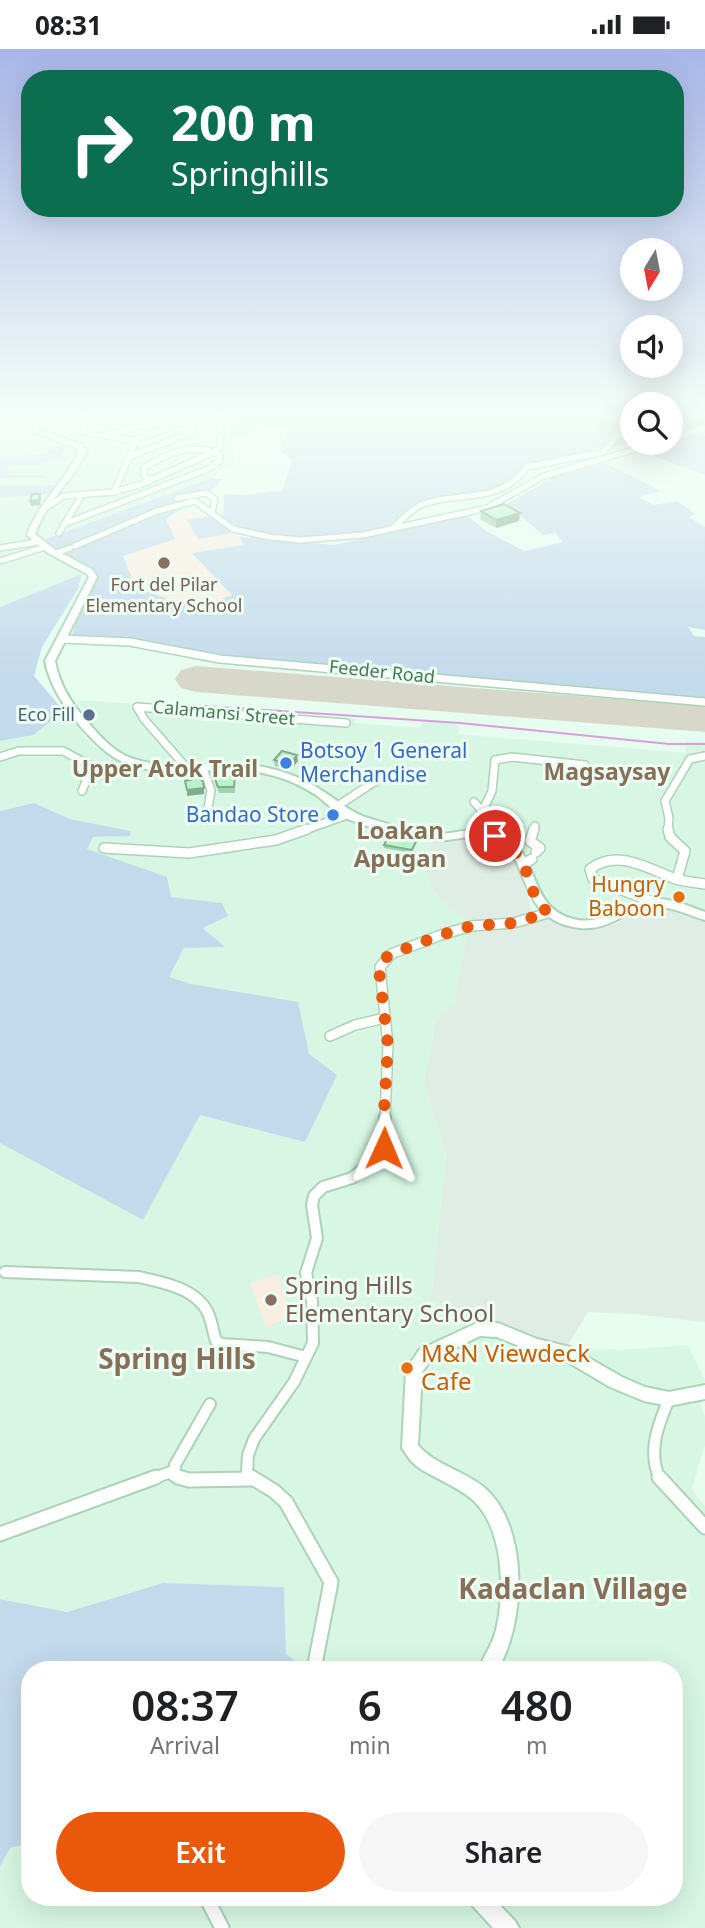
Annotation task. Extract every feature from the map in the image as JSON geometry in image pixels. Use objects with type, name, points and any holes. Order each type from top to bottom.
[{"type":"main road","points":[[46,503],[30,535],[47,548],[90,572],[93,577],[50,661],[57,686],[67,702],[99,744],[113,755],[141,765],[248,767],[274,772],[312,788],[346,815],[428,836],[449,837],[472,833],[492,835],[531,858],[531,890],[537,902],[548,913],[572,922],[593,925],[656,903],[705,916]]},
{"type":"main road","points":[[493,1661],[499,1650],[506,1617],[509,1569],[506,1547],[497,1521],[482,1497],[419,1457],[410,1448],[412,1377],[418,1363],[425,1355],[479,1329],[487,1328],[536,1346],[564,1352],[616,1382],[644,1394],[669,1399],[705,1392]]},
{"type":"main road","points":[[487,1906],[508,1928]]},
{"type":"street","points":[[42,510],[56,503]]},
{"type":"street","points":[[59,533],[75,503]]},
{"type":"street","points":[[64,524],[121,503]]},
{"type":"street","points":[[90,538],[163,503]]},
{"type":"street","points":[[0,548],[70,546],[182,503]]},
{"type":"street","points":[[200,503],[229,527],[239,531],[312,541],[342,539],[392,529],[501,503]]},
{"type":"street","points":[[212,512],[213,503]]},
{"type":"street","points":[[392,529],[415,508],[438,503]]},
{"type":"street","points":[[0,561],[47,548]]},
{"type":"street","name":"Feeder Road","points":[[61,639],[130,642],[220,659],[705,702]]},
{"type":"street","name":"Calamansi Street","points":[[185,766],[144,719],[137,707],[346,723]]},
{"type":"street","points":[[0,757],[19,751],[63,751],[93,767],[121,771]]},
{"type":"street","points":[[677,879],[685,851],[671,841],[667,834],[670,811],[666,801],[693,757],[705,758]]},
{"type":"street","points":[[472,833],[492,791],[493,762],[499,758],[585,765]]},
{"type":"street","points":[[82,790],[88,776],[141,765]]},
{"type":"street","points":[[202,766],[211,790],[208,808],[215,816]]},
{"type":"street","points":[[337,807],[378,780],[352,771]]},
{"type":"street","points":[[474,802],[481,810]]},
{"type":"street","points":[[104,848],[189,853],[276,840],[346,815]]},
{"type":"street","points":[[531,858],[540,848],[530,841],[536,826]]},
{"type":"street","points":[[656,903],[593,879],[590,869],[605,861],[629,861],[677,879],[705,884]]},
{"type":"street","points":[[316,1661],[331,1583],[327,1570],[300,1533],[289,1508],[278,1493],[252,1479],[247,1473],[248,1455],[254,1439],[294,1382],[313,1343],[312,1301],[306,1273],[317,1238],[313,1200],[323,1187],[358,1174],[377,1158],[384,1148],[388,1045],[379,971],[386,957],[463,928],[513,923],[548,913]]},
{"type":"street","points":[[330,1036],[355,1025],[385,1018]]},
{"type":"street","points":[[5,1272],[149,1278],[189,1293],[207,1311],[216,1341],[222,1344],[268,1347],[306,1357]]},
{"type":"street","points":[[669,1399],[653,1443],[653,1461],[663,1485],[705,1527]]},
{"type":"street","points":[[0,1534],[173,1471],[188,1439],[210,1404]]},
{"type":"street","points":[[173,1471],[176,1478],[189,1480],[252,1479]]},
{"type":"street","points":[[211,1906],[222,1928]]},
{"type":"shaded area","points":[[0,503],[45,503],[26,535],[37,547],[80,569],[82,574],[0,607]]},
{"type":"shaded area","points":[[49,503],[144,503],[41,541],[34,535]]},
{"type":"shaded area","points":[[144,503],[191,503],[166,519],[175,539],[123,556],[136,588],[196,608],[232,595],[192,553],[244,545],[240,537],[334,545],[468,516],[486,531],[524,551],[563,542],[555,533],[543,535],[507,504],[650,503],[654,505],[679,503],[696,514],[689,517],[705,527],[705,630],[688,627],[694,636],[705,637],[705,704],[315,666],[213,661],[146,645],[85,640],[72,635],[74,623],[97,576],[94,571],[41,541]]},
{"type":"shaded area","points":[[224,503],[429,503],[420,504],[387,527],[315,539],[241,529],[223,517]]},
{"type":"shaded area","name":"Fort del Pilar Elementary School","points":[[186,511],[210,514],[240,537],[245,545],[192,553],[233,595],[195,608],[136,588],[123,556],[175,539],[166,519]]},
{"type":"shaded area","points":[[210,516],[232,533],[198,539],[187,520]]},
{"type":"shaded area","points":[[82,574],[78,589],[42,647],[34,676],[64,711],[33,735],[0,741],[0,607]]},
{"type":"shaded area","points":[[78,700],[356,719],[355,723],[420,728],[423,722],[442,722],[460,727],[458,734],[686,753],[685,741],[705,742],[705,914],[655,900],[593,921],[573,919],[544,904],[526,860],[496,834],[425,833],[356,815],[325,793],[259,767],[222,763],[134,762],[93,735]]},
{"type":"shaded area","points":[[64,711],[93,745],[124,765],[148,769],[237,769],[260,772],[309,791],[345,818],[433,840],[423,860],[426,870],[456,911],[466,920],[468,930],[454,1004],[436,1020],[424,1081],[446,1155],[431,1299],[523,1338],[566,1348],[623,1350],[688,1345],[705,1380],[700,1402],[705,1417],[705,1445],[692,1489],[705,1506],[705,1928],[0,1928],[0,1867],[10,1848],[21,1845],[21,1906],[683,1906],[683,1661],[295,1661],[286,1654],[284,1587],[163,1583],[67,1612],[0,1599],[0,1143],[143,1219],[200,1115],[305,1142],[191,984],[168,977],[184,948],[224,947],[203,927],[227,916],[222,903],[171,897],[167,877],[86,849],[93,837],[129,836],[131,831],[70,819],[34,803],[0,811],[0,741],[33,735]]},
{"type":"shaded area","points":[[34,803],[70,819],[131,831],[130,836],[93,837],[87,849],[167,877],[171,897],[222,903],[228,916],[203,928],[225,947],[184,948],[169,977],[191,984],[298,1002],[309,1054],[337,1075],[305,1142],[200,1115],[143,1220],[0,1143],[0,811]]},
{"type":"shaded area","points":[[481,838],[496,844],[511,856],[521,873],[532,912],[498,920],[466,920],[442,901],[432,888],[423,860],[433,840]]},
{"type":"shaded area","points":[[650,908],[666,909],[705,921],[705,1322],[588,1312],[566,1348],[523,1338],[431,1299],[446,1155],[424,1081],[436,1020],[454,1004],[468,930],[544,918],[584,930],[615,924]]},
{"type":"shaded area","name":"Spring Hills Elementary School","points":[[278,1274],[291,1316],[266,1327],[250,1283]]},
{"type":"shaded area","points":[[163,1583],[284,1587],[286,1654],[295,1661],[21,1661],[21,1845],[10,1848],[0,1867],[0,1599],[67,1612]]},
{"type":"building","points":[[504,504],[520,513],[496,520],[481,511]]},
{"type":"building","points":[[282,751],[297,755],[290,764],[274,760]]},
{"type":"building","points":[[219,776],[235,776],[234,787],[218,787],[215,779]]},
{"type":"building","points":[[198,778],[203,781],[204,788],[187,790],[185,781]]},
{"type":"building","points":[[390,834],[417,839],[412,850],[384,845]]},
{"type":"waterway","points":[[190,705],[460,723],[669,744],[705,744]]},
{"type":"runway","points":[[196,679],[705,719]]},
{"type":"tunnel","points":[[65,545],[70,543]]},
{"type":"place","name":"Fort del Pilar Elementary School","points":[[164,563]]},
{"type":"place","name":"Eco Fill","points":[[89,715]]},
{"type":"place","name":"Botsoy 1 General Merchandise","points":[[286,763]]},
{"type":"place","name":"Bandao Store","points":[[333,815]]},
{"type":"place","name":"Hungry Baboon","points":[[679,897]]},
{"type":"place","name":"Spring Hills Elementary School","points":[[271,1300]]},
{"type":"place","name":"M&N Viewdeck Cafe","points":[[407,1368]]},
{"type":"district","name":"Upper Atok Trail","points":[[165,769]]},
{"type":"district","name":"Magsaysay","points":[[607,772]]},
{"type":"district","name":"Loakan Apugan","points":[[400,845]]},
{"type":"district","name":"Spring Hills","points":[[177,1359]]},
{"type":"district","name":"Kadaclan Village","points":[[573,1589]]},
{"type":"route","points":[[384,1148],[388,1045],[379,971],[383,960],[402,949],[463,928],[504,925],[548,913],[537,902],[531,890],[525,863],[516,852],[495,836]]}]
